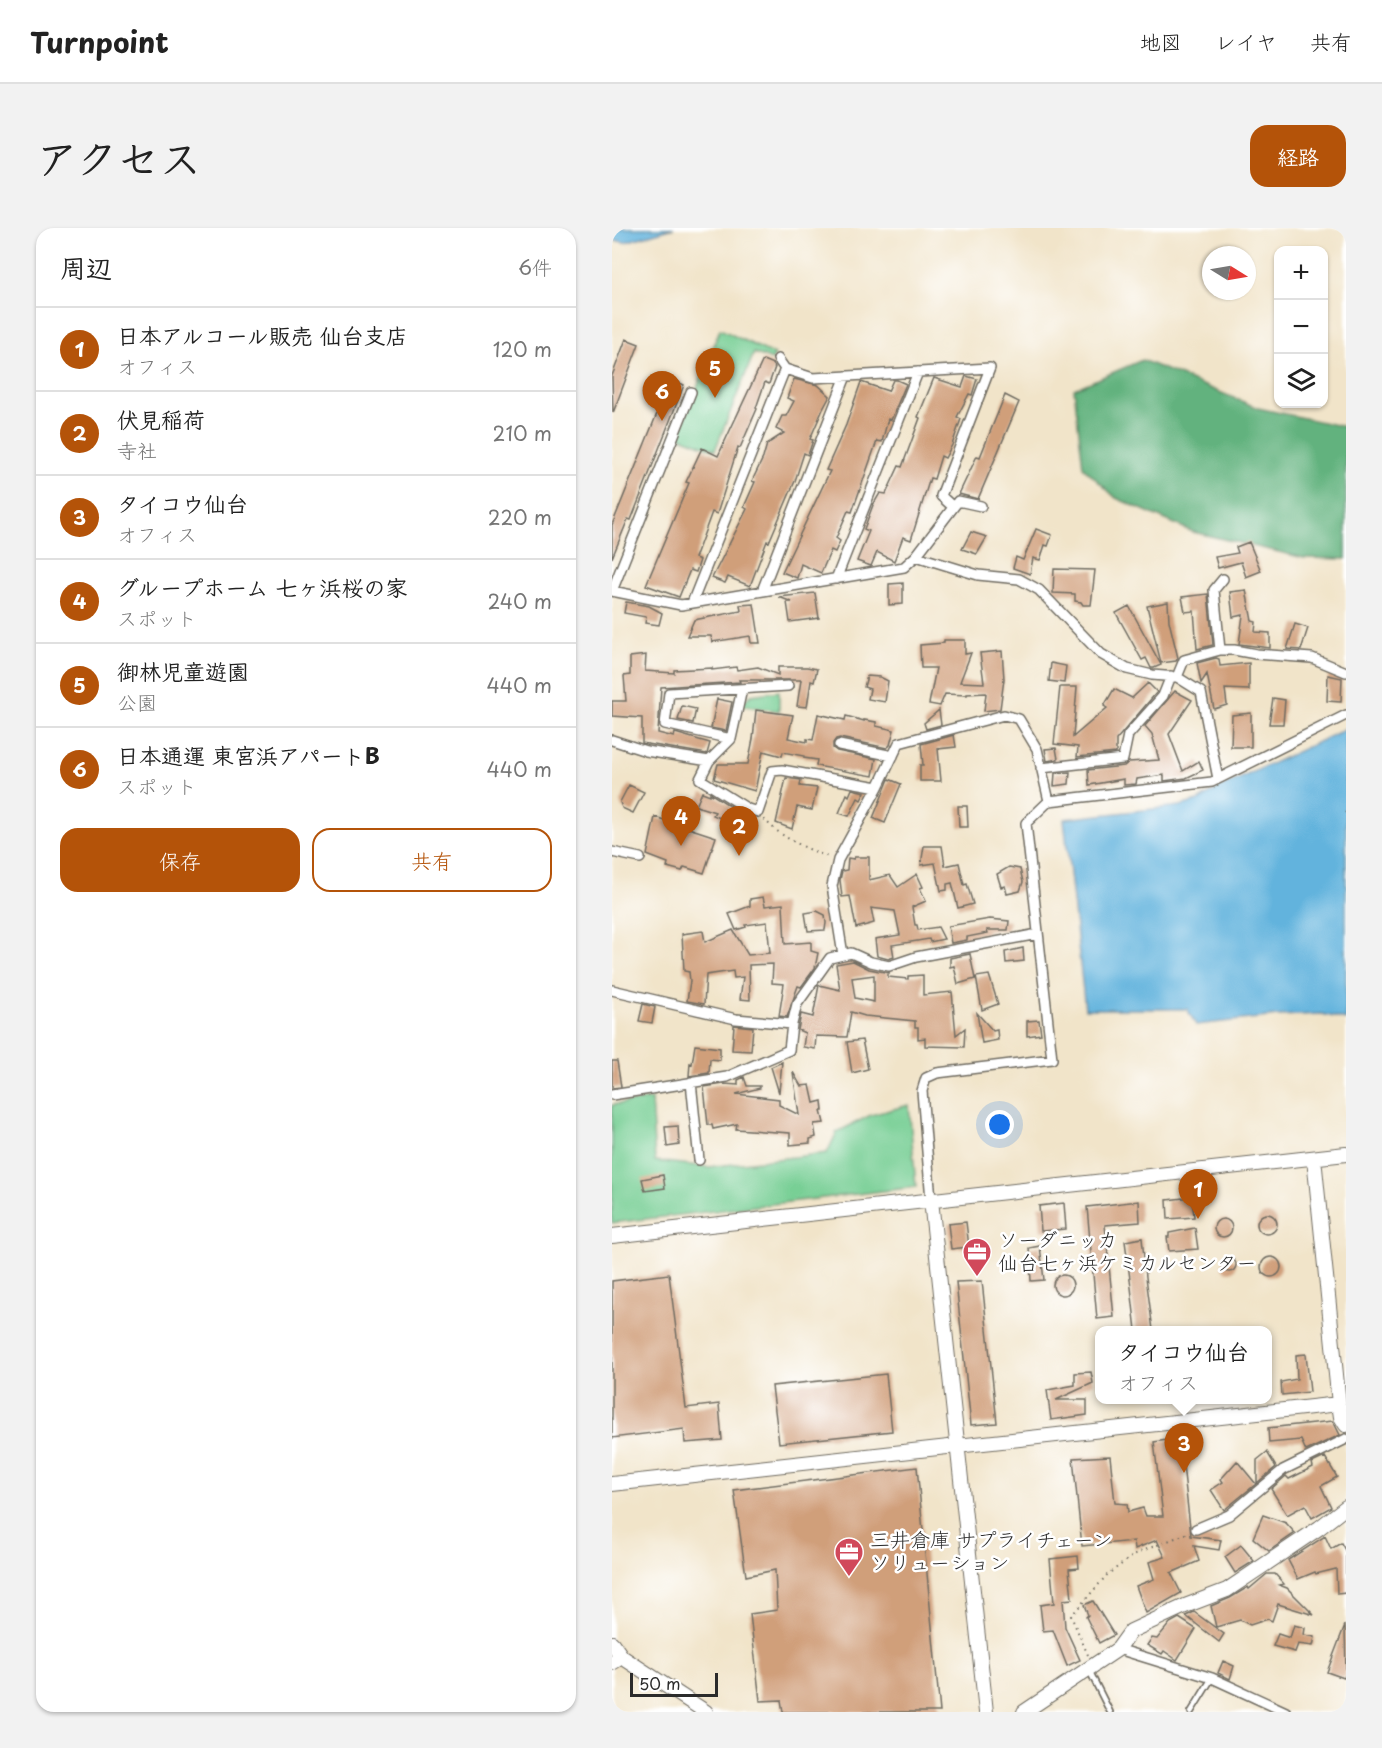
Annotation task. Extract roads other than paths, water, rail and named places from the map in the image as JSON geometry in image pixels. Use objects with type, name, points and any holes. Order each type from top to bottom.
[{"type":"street","points":[[778,359],[785,369],[813,378],[990,368],[941,496],[953,507]]},
{"type":"street","points":[[692,603],[785,369]]},
{"type":"street","points":[[836,579],[918,372]]},
{"type":"street","points":[[762,591],[846,376]]},
{"type":"street","points":[[691,392],[612,591],[681,605],[904,567],[916,556],[958,501],[981,506]]},
{"type":"street","points":[[916,556],[978,575],[1019,579],[1040,590],[1101,654],[1127,669],[1174,677],[1201,692],[1218,779]]},
{"type":"street","points":[[1220,650],[1214,590],[1223,579]]},
{"type":"street","points":[[1041,768],[1123,759],[1128,735],[1163,696],[1184,660],[1220,650],[1312,658],[1346,672]]},
{"type":"street","points":[[731,739],[665,724],[669,693],[788,686]]},
{"type":"street","points":[[742,689],[731,739],[709,761],[700,779],[748,809],[758,812],[772,771],[782,770],[878,787]]},
{"type":"street","points":[[843,955],[832,886],[838,860],[899,743],[1004,715],[1019,719],[1037,748],[1049,801]]},
{"type":"street","points":[[986,1712],[931,1200],[922,1091],[926,1078],[938,1072],[1052,1059],[1026,823],[1049,801],[1212,782],[1346,715]]},
{"type":"street","points":[[612,740],[646,751],[709,761]]},
{"type":"street","points":[[839,745],[892,756]]},
{"type":"street","points":[[612,852],[640,858]]},
{"type":"street","points":[[612,1095],[728,1077],[789,1050],[797,1004],[830,958],[851,953],[871,962],[889,966],[916,957],[1038,933]]},
{"type":"street","points":[[612,990],[736,1018],[792,1024]]},
{"type":"street","points":[[691,1082],[699,1160]]},
{"type":"street","points":[[612,1236],[1346,1154]]},
{"type":"street","points":[[1314,1158],[1339,1404],[1341,1417],[1346,1425]]},
{"type":"street","points":[[612,1484],[956,1448],[1339,1404]]},
{"type":"street","points":[[1196,1529],[1229,1515],[1283,1470],[1346,1439]]},
{"type":"street","points":[[1024,1712],[1118,1649],[1131,1631],[1227,1590],[1346,1508]]},
{"type":"street","points":[[612,1643],[617,1660],[687,1706],[706,1712]]},
{"type":"street","points":[[1118,1649],[1212,1678],[1286,1712]]},
{"type":"lane","points":[[1091,1667],[1110,1712]]},
{"type":"lane","points":[[1191,1712],[1212,1678]]},
{"type":"water","points":[[612,228],[674,228],[625,242],[612,240]]},
{"type":"water","points":[[1346,729],[1346,1020],[1322,1014],[1277,1016],[1196,1025],[1187,1009],[1085,1009],[1064,819],[1180,806],[1198,801],[1219,788]]},
{"type":"place","name":"御林児童遊園","points":[[715,398]]},
{"type":"place","name":"日本通運 東宮浜アパートB","points":[[662,421]]},
{"type":"place","name":"グループホーム 七ヶ浜桜の家","points":[[681,846]]},
{"type":"place","name":"伏見稲荷","points":[[739,856]]},
{"type":"place","name":"日本アルコール販売 仙台支店","points":[[1198,1219]]},
{"type":"place","name":"ソーダニッカ 仙台七ヶ浜ケミカルセンター","points":[[977,1278]]},
{"type":"place","name":"タイコウ仙台","points":[[1184,1473]]},
{"type":"place","name":"三井倉庫 サプライチェーン ソリューション","points":[[849,1578]]}]
